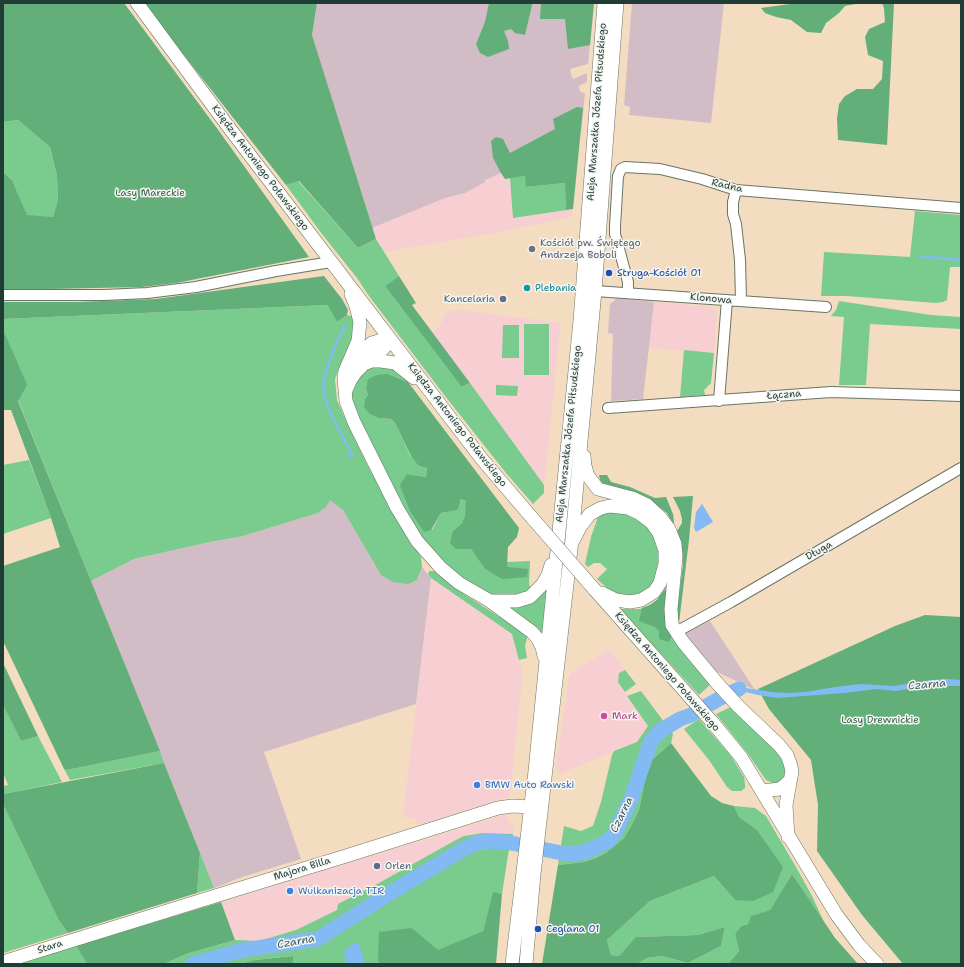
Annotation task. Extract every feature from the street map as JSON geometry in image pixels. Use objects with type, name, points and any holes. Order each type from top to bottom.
[{"type":"main road","name":"Księdza Antoniego Poławskiego","points":[[137,3],[331,262],[481,458],[741,757],[788,837],[836,914],[859,945],[878,964]]},
{"type":"main road","name":"Aleja Marszałka Józefa Piłsudskiego","points":[[533,836],[531,807],[580,321],[604,3]]},
{"type":"main road","name":"Aleja Marszałka Józefa Piłsudskiego","points":[[530,865],[571,549],[595,291],[617,3]]},
{"type":"main road","points":[[344,279],[356,306],[360,322],[358,341],[344,378],[345,395],[349,412],[397,508],[417,541],[438,565],[470,590],[490,601],[532,632],[542,647],[545,664]]},
{"type":"main road","points":[[349,362],[372,343],[382,340],[391,340]]},
{"type":"main road","points":[[345,395],[350,381],[364,364],[384,349],[391,340]]},
{"type":"main road","points":[[364,364],[381,360],[395,363],[429,390]]},
{"type":"main road","points":[[582,434],[584,466],[590,480],[598,489],[632,498],[647,505],[664,521],[671,534],[676,548],[676,562],[671,603],[671,618],[676,632],[717,683],[785,752],[791,767],[791,779],[786,805],[788,837]]},
{"type":"main road","points":[[571,549],[578,531],[588,517],[596,510],[604,507],[617,506],[631,509],[644,516],[656,529],[664,546],[666,564],[660,583],[651,594],[639,601],[626,602],[616,600],[594,588]]},
{"type":"main road","points":[[490,601],[517,602],[525,599],[535,592],[548,575],[560,531]]},
{"type":"main road","points":[[762,791],[785,786],[791,779]]},
{"type":"main road","name":"Majora Billa","points":[[74,939],[498,808],[512,806],[531,807]]},
{"type":"main road","points":[[512,964],[530,865]]},
{"type":"main road","points":[[526,964],[530,865]]},
{"type":"main road","name":"Stara","points":[[3,962],[74,939]]},
{"type":"street","name":"Radna","points":[[628,292],[628,282],[615,230],[618,176],[621,169],[625,167],[660,169],[702,179],[736,190],[961,208]]},
{"type":"street","points":[[736,190],[733,202],[733,214],[736,224],[740,260],[741,301]]},
{"type":"street","points":[[3,295],[104,296],[148,293],[196,287],[331,262]]},
{"type":"street","name":"Klonowa","points":[[595,291],[628,292],[826,307]]},
{"type":"street","points":[[719,401],[727,300]]},
{"type":"street","name":"Łączna","points":[[608,408],[831,392],[961,396]]},
{"type":"street","name":"Długa","points":[[676,632],[731,602],[961,468]]},
{"type":"shaded area","points":[[317,3],[594,3],[588,64],[570,69],[573,79],[587,73],[587,82],[579,86],[580,92],[585,93],[581,133],[485,180],[485,182],[465,193],[445,198],[372,228],[312,35]]},
{"type":"shaded area","points":[[632,3],[724,3],[711,123],[629,115],[630,107],[624,105]]},
{"type":"shaded area","points":[[581,133],[572,217],[483,235],[384,252],[376,239],[372,228],[445,198],[465,193],[488,179]]},
{"type":"shaded area","points":[[617,298],[654,302],[643,399],[611,401],[613,334],[608,333],[610,304]]},
{"type":"shaded area","points":[[654,302],[712,307],[717,313],[714,353],[648,348]]},
{"type":"shaded area","points":[[461,310],[561,323],[544,485],[432,333],[438,328],[448,311]]},
{"type":"shaded area","points":[[330,499],[343,510],[381,575],[417,580],[422,567],[431,578],[416,704],[264,752],[301,859],[242,877],[214,888],[91,581],[134,559],[243,536],[318,513],[326,507]]},
{"type":"shaded area","points":[[431,578],[512,634],[522,670],[522,680],[510,796],[421,825],[416,822],[416,819],[403,817]]},
{"type":"shaded area","points":[[710,621],[755,690],[713,670],[684,634]]},
{"type":"shaded area","points":[[607,651],[610,651],[625,670],[619,673],[618,682],[648,726],[637,742],[560,774],[556,765],[569,677],[572,672]]},
{"type":"shaded area","points":[[508,814],[508,822],[514,823],[513,834],[483,833],[464,836],[338,904],[337,910],[296,930],[259,941],[235,940],[221,902]]},
{"type":"green space","name":"Lasy Mareckie","points":[[3,3],[124,3],[219,131],[309,257],[176,283],[142,287],[3,290],[3,172],[12,180],[27,215],[53,217],[58,200],[57,176],[50,147],[18,120],[3,122]]},
{"type":"green space","points":[[143,3],[317,3],[312,35],[376,239],[358,248],[299,181],[286,185]]},
{"type":"green space","points":[[489,3],[532,3],[532,5],[525,35],[515,33],[511,29],[504,31],[509,49],[488,57],[480,53],[476,44],[485,22]]},
{"type":"green space","points":[[541,3],[594,3],[590,45],[568,49],[565,19],[540,19]]},
{"type":"green space","points":[[797,3],[861,3],[845,6],[839,13],[826,23],[821,33],[807,32],[791,20],[765,13],[761,8]]},
{"type":"green space","points":[[882,3],[894,3],[887,145],[838,140],[837,118],[839,104],[845,96],[857,89],[873,89],[882,79],[883,61],[868,55],[865,37],[869,29],[885,22]]},
{"type":"green space","points":[[577,107],[583,108],[573,209],[566,210],[565,183],[526,187],[525,176],[505,179],[493,158],[491,141],[496,137],[503,139],[510,153],[555,129],[553,119]]},
{"type":"green space","points":[[18,120],[50,147],[57,176],[58,200],[53,217],[27,216],[12,180],[3,172],[3,122]]},
{"type":"green space","points":[[525,176],[527,187],[565,183],[566,210],[513,218],[510,178]]},
{"type":"green space","points":[[298,181],[358,248],[376,239],[399,276],[385,286],[463,387],[470,383],[544,485],[544,493],[533,504],[506,473],[445,396],[286,185]]},
{"type":"green space","points":[[915,211],[961,215],[961,267],[950,267],[947,300],[936,303],[847,296],[821,296],[824,252],[910,257]]},
{"type":"green space","points":[[324,276],[342,299],[348,310],[347,315],[337,322],[328,305],[3,319],[3,302],[77,302],[156,299]]},
{"type":"green space","points":[[399,276],[416,303],[412,305],[470,383],[462,387],[385,286]]},
{"type":"green space","points":[[839,301],[931,315],[961,317],[961,329],[870,324],[866,385],[839,385],[844,317],[831,316],[836,310]]},
{"type":"green space","points":[[329,305],[337,322],[347,315],[354,317],[355,335],[335,379],[337,400],[368,466],[421,557],[422,567],[417,580],[408,584],[393,582],[381,575],[343,510],[330,500],[326,507],[318,513],[243,536],[134,559],[91,581],[18,400],[26,385],[3,329],[3,319]]},
{"type":"green space","points":[[524,324],[549,324],[549,375],[524,375]]},
{"type":"green space","points":[[503,325],[519,325],[519,358],[502,358]]},
{"type":"green space","points":[[3,329],[27,385],[18,401],[160,751],[67,770],[64,769],[3,641],[3,566],[60,547],[51,518],[11,410],[3,410]]},
{"type":"green space","points":[[684,350],[714,353],[711,383],[704,390],[705,395],[680,397]]},
{"type":"green space","points":[[385,365],[404,375],[408,382],[388,374],[366,389],[368,395],[365,399],[379,418],[391,419],[395,423],[410,455],[427,468],[426,477],[407,474],[432,530],[441,513],[458,510],[461,499],[467,501],[465,516],[462,523],[453,531],[456,549],[471,549],[484,568],[507,567],[507,562],[530,561],[529,584],[531,590],[524,594],[497,596],[481,590],[454,572],[434,552],[415,528],[398,498],[352,403],[353,385],[369,367]]},
{"type":"green space","points":[[388,374],[408,382],[519,528],[517,537],[508,547],[507,567],[528,569],[527,577],[502,579],[484,568],[471,549],[456,549],[450,543],[453,531],[462,523],[465,516],[466,501],[461,499],[458,510],[441,513],[431,530],[424,532],[410,511],[400,485],[407,474],[426,477],[427,468],[418,465],[410,454],[395,423],[391,419],[379,418],[370,414],[364,407],[365,399],[368,395],[366,389],[368,379],[377,375]]},
{"type":"green space","points":[[496,385],[518,386],[517,396],[496,395]]},
{"type":"green space","points":[[29,460],[51,518],[3,534],[3,465]]},
{"type":"green space","points":[[599,475],[607,475],[611,482],[630,487],[655,498],[666,497],[673,514],[673,524],[667,513],[648,498],[604,485],[600,480]]},
{"type":"green space","points":[[693,496],[679,623],[677,612],[683,554],[677,531],[682,523],[682,519],[673,497]]},
{"type":"green space","points":[[606,512],[629,514],[651,530],[660,551],[657,578],[644,593],[623,597],[609,590],[597,579],[607,569],[600,563],[594,563],[588,567],[585,564],[591,537],[598,517]]},
{"type":"green space","points":[[429,571],[434,571],[467,596],[528,635],[525,646],[527,658],[519,660],[512,634],[431,578],[428,574]]},
{"type":"green space","points":[[547,586],[543,634],[507,607]]},
{"type":"green space","points":[[666,587],[670,587],[667,604],[712,683],[699,695],[620,609],[640,609],[650,605],[657,600]]},
{"type":"green space","points":[[666,590],[669,591],[672,635],[669,642],[659,639],[659,631],[655,627],[639,621],[642,608],[657,600]]},
{"type":"green space","name":"Lasy Drewnickie","points":[[925,615],[961,617],[961,964],[903,964],[862,915],[817,851],[818,805],[811,760],[769,709],[758,689],[895,626]]},
{"type":"green space","points":[[3,663],[38,736],[21,741],[3,705]]},
{"type":"green space","points":[[625,670],[636,684],[625,692],[618,682],[619,673]]},
{"type":"green space","points":[[641,691],[673,734],[671,743],[652,760],[645,780],[639,810],[624,838],[606,853],[584,862],[558,865],[564,826],[581,831],[593,826],[601,802],[614,751],[637,742],[648,726],[627,696]]},
{"type":"green space","points":[[3,705],[21,741],[38,736],[62,782],[3,794],[3,786],[8,785],[3,773]]},
{"type":"green space","points":[[731,707],[778,750],[786,764],[786,776],[778,783],[774,784],[766,780],[748,754],[716,714]]},
{"type":"green space","points":[[699,719],[731,756],[744,777],[745,788],[741,791],[732,791],[727,787],[709,760],[684,729]]},
{"type":"green space","points":[[671,743],[711,796],[722,803],[734,806],[739,817],[756,829],[783,867],[773,892],[753,901],[735,900],[714,876],[650,901],[607,940],[611,955],[619,956],[636,937],[698,935],[725,927],[721,946],[688,963],[662,956],[647,958],[637,964],[542,964],[558,865],[584,862],[595,858],[606,853],[624,838],[639,810],[645,780],[652,760]]},
{"type":"green space","points":[[160,751],[164,763],[70,780],[64,769],[67,770]]},
{"type":"green space","points":[[164,763],[200,853],[197,893],[68,933],[58,919],[3,804],[3,794]]},
{"type":"green space","points":[[3,804],[58,919],[68,933],[3,953]]},
{"type":"green space","points":[[734,806],[755,808],[766,816],[812,896],[824,922],[792,874],[770,910],[752,916],[748,924],[741,926],[735,934],[739,951],[728,964],[637,964],[647,958],[662,956],[688,963],[721,946],[725,927],[698,935],[637,937],[619,956],[611,955],[607,940],[650,901],[714,876],[735,900],[756,829],[739,817]]},
{"type":"green space","points":[[483,833],[513,834],[502,894],[493,893],[483,931],[438,951],[412,928],[378,962],[381,964],[293,964],[292,956],[255,960],[240,964],[164,964],[186,954],[235,940],[259,941],[296,930],[337,910],[338,904],[454,841],[464,836]]},
{"type":"green space","points":[[200,853],[214,888],[197,893]]},
{"type":"green space","points":[[792,874],[835,938],[858,964],[728,964],[739,951],[735,934],[741,926],[748,924],[751,916],[770,910]]},
{"type":"green space","points":[[493,892],[502,894],[496,964],[381,964],[378,962],[379,932],[412,928],[438,950],[483,931]]},
{"type":"green space","points":[[221,902],[235,940],[186,954],[164,964],[87,964],[76,946]]},
{"type":"green space","points":[[76,946],[87,964],[18,964]]},
{"type":"green space","points":[[293,956],[293,964],[240,964],[255,960]]},
{"type":"water","points":[[702,504],[713,522],[696,532],[694,528],[696,512]]},
{"type":"water","points":[[948,679],[961,680],[961,686],[932,686],[896,691],[876,689],[777,698],[745,692],[735,693],[732,689],[738,687],[790,693],[861,684],[894,686]]},
{"type":"water","points":[[352,944],[359,944],[365,964],[346,964],[344,951]]},
{"type":"waterway","points":[[918,256],[961,260]]},
{"type":"waterway","points":[[345,325],[325,373],[323,385],[325,398],[330,412],[352,454],[349,458]]},
{"type":"waterway","name":"Czarna","points":[[193,964],[243,950],[318,939],[390,893],[467,847],[477,843],[488,841],[506,842],[567,854],[582,853],[608,841],[615,833],[631,799],[651,741],[660,731],[680,719],[691,715],[739,689]]},
{"type":"place","name":"Kościół pw. Świętego Andrzeja Boboli","points":[[532,249]]},
{"type":"place","name":"Struga-Kościół 01","points":[[609,273]]},
{"type":"place","name":"Plebania","points":[[527,288]]},
{"type":"place","name":"Kancelaria","points":[[503,299]]},
{"type":"place","name":"Mark","points":[[604,716]]},
{"type":"place","name":"BMW Auto Rawski","points":[[477,785]]},
{"type":"place","name":"Orlen","points":[[377,866]]},
{"type":"place","name":"Wulkanizacja TIR","points":[[290,891]]},
{"type":"place","name":"Ceglana 01","points":[[538,929]]}]
